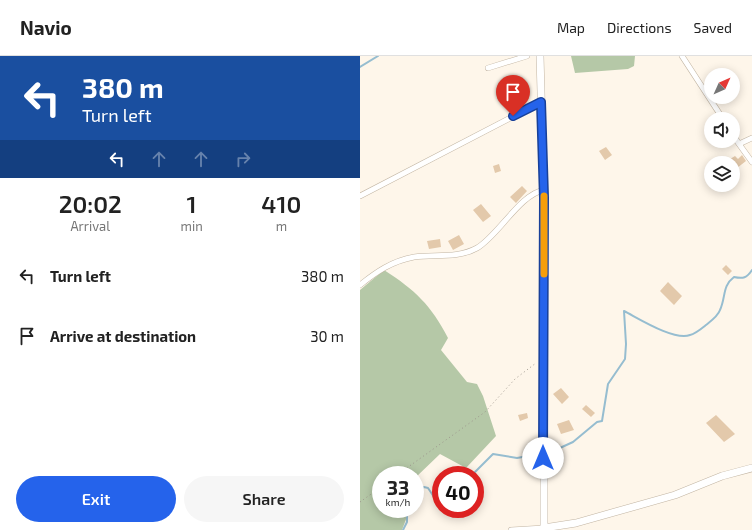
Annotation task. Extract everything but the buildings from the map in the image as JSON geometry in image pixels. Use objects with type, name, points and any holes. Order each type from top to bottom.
[{"type":"street","points":[[488,68],[527,56]]},
{"type":"street","points":[[540,56],[544,190],[544,529]]},
{"type":"street","points":[[682,56],[718,112]]},
{"type":"street","points":[[360,196],[541,102]]},
{"type":"street","points":[[740,144],[752,138]]},
{"type":"street","points":[[740,145],[752,162]]},
{"type":"street","points":[[360,286],[381,268],[405,260],[424,256],[453,256],[478,247],[518,207],[537,191],[544,190]]},
{"type":"street","points":[[511,530],[544,529],[583,521],[675,495],[722,476],[752,468]]},
{"type":"path","points":[[410,466],[485,412],[515,379],[536,363],[544,362]]},
{"type":"path","points":[[360,502],[372,493]]},
{"type":"green space","points":[[571,56],[635,56],[634,66],[628,69],[575,73]]},
{"type":"green space","points":[[384,270],[405,284],[421,299],[442,326],[448,338],[441,350],[467,382],[477,384],[483,396],[496,436],[468,466],[462,466],[440,454],[424,469],[424,466],[372,466],[372,518],[406,518],[402,530],[360,530],[360,290]]},
{"type":"waterway","points":[[360,67],[378,56]]},
{"type":"waterway","points":[[549,453],[573,442],[597,422],[602,421],[608,384],[625,359],[626,344],[624,311],[666,332],[683,336],[692,334],[702,328],[718,314],[730,280],[734,277],[744,277],[752,270]]},
{"type":"waterway","points":[[481,466],[493,454],[517,458],[539,454]]},
{"type":"waterway","points":[[424,487],[428,488],[432,494]]},
{"type":"waterway","points":[[403,530],[407,522],[407,518]]},
{"type":"slow traffic","points":[[544,196],[544,274]]},
{"type":"route","points":[[513,116],[541,102],[544,198],[543,458]]}]
